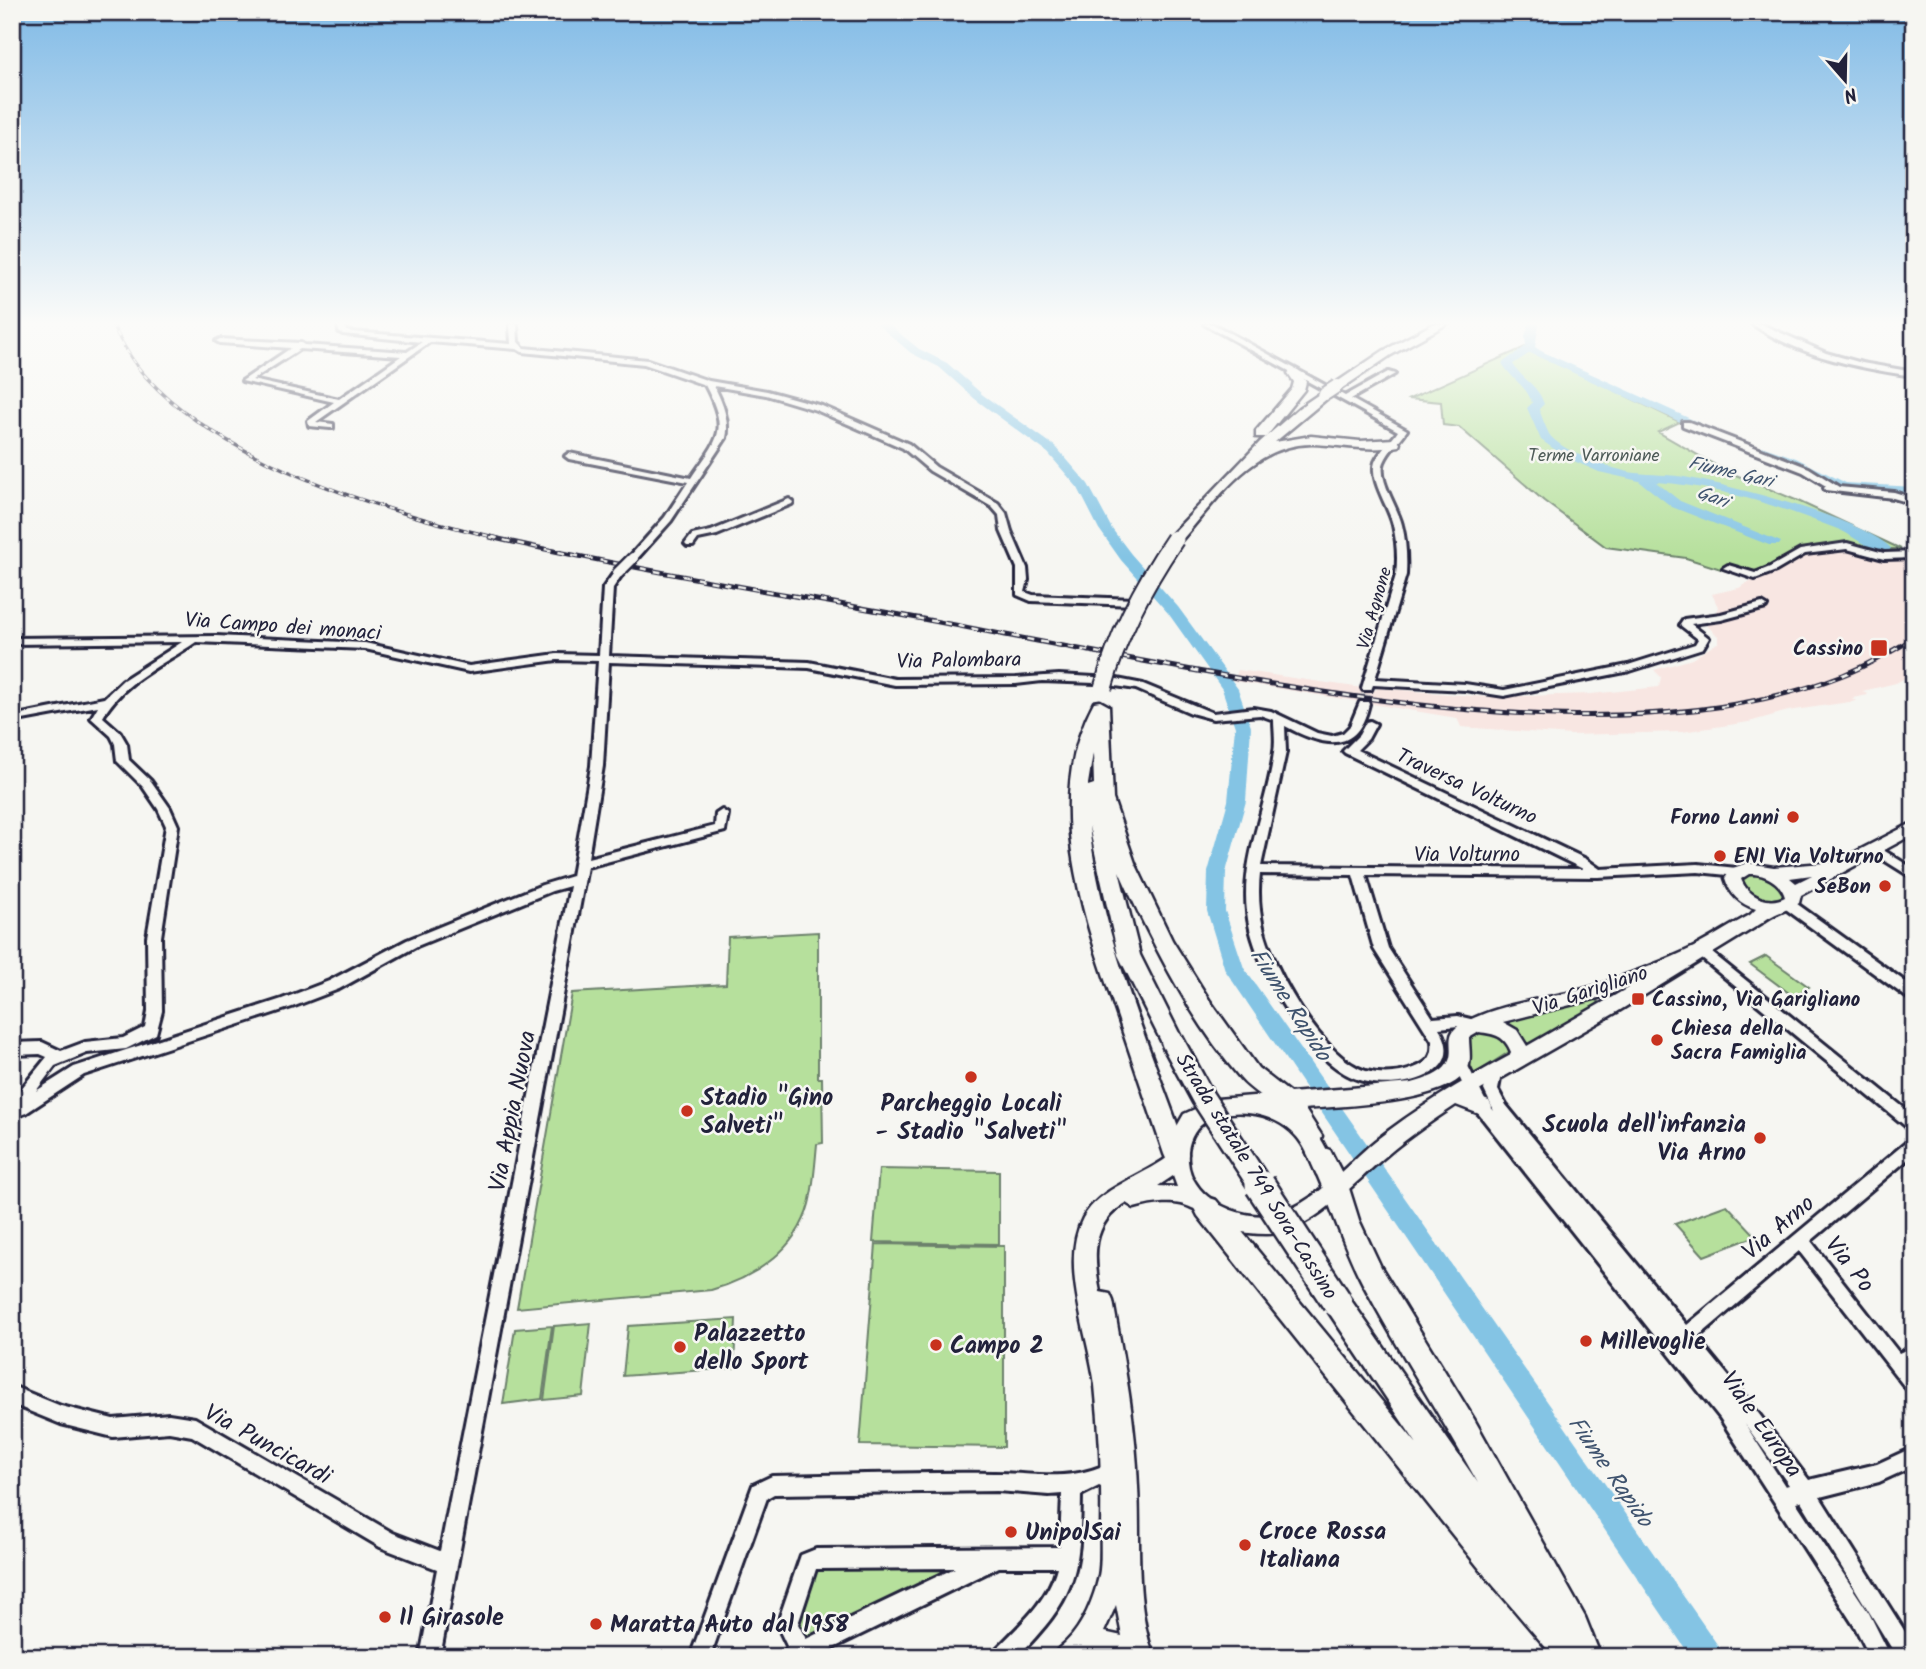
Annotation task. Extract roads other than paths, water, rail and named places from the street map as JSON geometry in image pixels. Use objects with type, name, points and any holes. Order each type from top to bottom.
[{"type":"highway","points":[[1224,482],[1288,402]]},
{"type":"highway","name":"Strada statale 749 Sora-Cassino","points":[[1311,402],[1224,482],[1175,538],[1134,602],[1113,648],[1101,697],[1095,759],[1096,817],[1108,874],[1129,955],[1203,1098],[1336,1302],[1577,1657]]},
{"type":"highway","points":[[1224,482],[1261,453],[1290,442],[1330,440],[1369,445],[1394,443]]},
{"type":"highway","points":[[1369,445],[1381,457]]},
{"type":"highway","points":[[1101,697],[1104,799],[1125,863],[1162,941],[1202,1007],[1250,1074],[1291,1101],[1315,1146],[1340,1182],[1346,1220],[1372,1275],[1464,1429],[1574,1629],[1585,1657]]},
{"type":"highway","points":[[1101,697],[1081,761],[1077,798],[1083,857],[1099,933],[1176,1158]]},
{"type":"highway","points":[[1202,1204],[1489,1556],[1577,1657]]},
{"type":"main road","name":"Via Garigliano","points":[[1306,1211],[1318,1204],[1386,1143],[1424,1115],[1611,1007],[1756,919],[1770,906],[1790,898],[1845,864],[1914,827]]},
{"type":"main road","name":"Via Garigliano","points":[[1770,906],[1739,885],[1752,868],[1772,873],[1797,872],[1845,864]]},
{"type":"main road","points":[[1772,873],[1786,882],[1790,898]]},
{"type":"main road","points":[[1731,932],[1746,911],[1739,885]]},
{"type":"main road","name":"Via Garigliano","points":[[1479,1027],[1501,1016],[1606,989],[1700,951]]},
{"type":"main road","name":"Via Garigliano","points":[[1461,1063],[1460,1036],[1464,1031],[1494,1026],[1507,1031],[1516,1040],[1520,1052],[1516,1060]]},
{"type":"main road","points":[[1256,1105],[1412,1091],[1438,1084],[1451,1076],[1461,1063]]},
{"type":"main road","points":[[1462,1093],[1482,1107]]},
{"type":"main road","points":[[1071,1653],[1096,1621],[1119,1574],[1126,1485],[1118,1384],[1095,1264],[1094,1248],[1099,1231],[1111,1213],[1127,1201],[1150,1194],[1173,1194],[1202,1204],[1226,1219],[1248,1224],[1269,1225],[1289,1220],[1306,1211],[1320,1192],[1324,1169],[1315,1146],[1295,1122],[1277,1111],[1237,1103],[1217,1105],[1201,1112],[1188,1123],[1179,1137],[1176,1158],[1183,1182],[1202,1204]]},
{"type":"main road","points":[[1141,1656],[1119,1574],[1106,1384],[1084,1265],[1084,1246],[1089,1227],[1103,1207],[1124,1192],[1163,1175],[1176,1158]]},
{"type":"main road","points":[[1071,1653],[1098,1644],[1120,1646],[1141,1656]]},
{"type":"street","points":[[330,426],[312,422],[338,402]]},
{"type":"street","points":[[569,456],[694,481],[718,446],[724,432],[718,402]]},
{"type":"street","points":[[798,402],[819,408],[906,446],[941,474],[996,505],[1003,515],[1006,531],[1021,568],[1023,580],[1020,593],[1031,598],[1134,602]]},
{"type":"street","points":[[1351,402],[1403,430],[1381,457]]},
{"type":"street","points":[[1686,425],[1806,470],[1836,488]]},
{"type":"street","name":"Via Agnone","points":[[1368,685],[1401,575],[1403,557],[1392,507],[1378,479],[1381,457]]},
{"type":"street","name":"Via Appia Nuova","points":[[430,1657],[597,766],[598,660],[608,588],[618,573],[653,538],[694,481]]},
{"type":"street","points":[[1821,488],[1894,495],[1914,501]]},
{"type":"street","points":[[690,544],[695,537],[714,533],[789,502]]},
{"type":"street","points":[[1728,568],[1755,576],[1803,552],[1847,546],[1884,556],[1914,555]]},
{"type":"street","points":[[1368,685],[1465,687],[1504,693],[1559,684],[1630,668],[1699,646],[1704,638],[1685,625],[1688,621],[1721,617],[1762,606]]},
{"type":"street","points":[[12,1114],[50,1062],[85,1048],[126,1043],[151,1030],[155,1011],[154,937],[172,826],[164,808],[147,784],[123,761],[121,744],[116,734],[97,718],[106,701],[146,668],[194,639]]},
{"type":"street","name":"Via Campo dei monaci","points":[[12,641],[194,639],[365,646],[454,667],[469,668],[556,657],[598,660]]},
{"type":"street","name":"Via Palombara","points":[[598,660],[808,664],[895,682],[1016,681],[1030,678],[1137,686],[1214,716],[1267,713],[1323,738],[1342,738],[1361,721],[1364,704]]},
{"type":"street","points":[[12,719],[106,701]]},
{"type":"street","points":[[1279,720],[1280,750],[1253,870],[1257,927],[1269,964],[1315,1037],[1341,1064],[1359,1074],[1378,1079],[1401,1078],[1422,1072],[1436,1063],[1441,1053],[1439,1040],[1381,949],[1359,873]]},
{"type":"street","name":"Traversa Volturno","points":[[1370,724],[1364,737],[1349,751],[1582,862],[1598,873]]},
{"type":"street","points":[[12,1114],[79,1071],[334,985],[412,943],[547,888],[579,872],[721,828],[722,814]]},
{"type":"street","points":[[1875,849],[1914,874]]},
{"type":"street","name":"Via Volturno","points":[[1253,870],[1359,873],[1598,873],[1682,870],[1739,885]]},
{"type":"street","points":[[1790,898],[1914,995]]},
{"type":"street","points":[[1700,951],[1914,1125]]},
{"type":"street","points":[[1430,1024],[1501,1016]]},
{"type":"street","points":[[1458,1021],[1479,1027]]},
{"type":"street","points":[[12,1049],[42,1048],[61,1058]]},
{"type":"street","points":[[1461,1063],[1462,1093]]},
{"type":"street","name":"Viale Europa","points":[[1494,1074],[1491,1090],[1500,1109],[1680,1341],[1862,1620],[1881,1657]]},
{"type":"street","name":"Viale Europa","points":[[1482,1107],[1805,1491],[1909,1657]]},
{"type":"street","name":"Via Arno","points":[[1680,1341],[1914,1145]]},
{"type":"street","name":"Via Po","points":[[1800,1240],[1914,1385]]},
{"type":"street","points":[[1897,1363],[1914,1354]]},
{"type":"street","name":"Via Puncicardi","points":[[12,1395],[61,1415],[113,1428],[169,1423],[195,1427],[387,1540],[449,1564]]},
{"type":"street","points":[[1783,1496],[1879,1473],[1914,1456]]},
{"type":"street","points":[[1002,1657],[1035,1624],[1066,1573],[1072,1490],[1100,1476],[1114,1484]]},
{"type":"street","points":[[700,1657],[760,1492],[772,1485],[997,1482],[1049,1486],[1083,1483]]},
{"type":"street","points":[[998,1558],[797,1653],[787,1625],[808,1562],[816,1559],[1068,1557]]},
{"type":"waterway","name":"Fiume Rapido","points":[[986,402],[1052,450],[1066,465],[1084,487],[1106,529],[1126,557],[1173,610],[1230,689],[1243,727],[1237,801],[1217,872],[1216,911],[1235,970],[1709,1657]]},
{"type":"waterway","name":"Fiume Gari","points":[[1537,402],[1533,408],[1545,438],[1571,455],[1603,469],[1633,477],[1682,480],[1773,502],[1846,528],[1884,548]]},
{"type":"waterway","points":[[1644,402],[1709,430]]},
{"type":"waterway","points":[[1761,450],[1792,461],[1843,487],[1914,491]]},
{"type":"waterway","name":"Gari","points":[[1643,478],[1676,504],[1774,542]]},
{"type":"tunnel","points":[[1364,704],[1367,688]]},
{"type":"railway","points":[[173,402],[219,436],[310,481],[407,514],[498,538]]},
{"type":"railway","points":[[490,537],[662,572],[1238,678],[1417,705],[1489,712],[1637,715],[1709,708],[1778,696],[1843,675],[1914,638]]},
{"type":"place","name":"Cassino","points":[[1879,648]]},
{"type":"place","name":"Forno Lanni","points":[[1793,817]]},
{"type":"place","name":"ENI Via Volturno","points":[[1720,856]]},
{"type":"place","name":"SeBon","points":[[1885,886]]},
{"type":"place","name":"Cassino, Via Garigliano","points":[[1638,999]]},
{"type":"place","name":"Chiesa della Sacra Famiglia","points":[[1657,1040]]},
{"type":"place","name":"Parcheggio Locali - Stadio \"Salveti\"","points":[[971,1077]]},
{"type":"place","name":"Stadio \"Gino Salveti\"","points":[[687,1111]]},
{"type":"place","name":"Scuola dell'infanzia Via Arno","points":[[1760,1138]]},
{"type":"place","name":"Millevoglie","points":[[1586,1341]]},
{"type":"place","name":"Campo 2","points":[[936,1345]]},
{"type":"place","name":"Palazzetto dello Sport","points":[[680,1347]]},
{"type":"place","name":"UnipolSai","points":[[1011,1532]]},
{"type":"place","name":"Croce Rossa Italiana","points":[[1245,1545]]},
{"type":"place","name":"Il Girasole","points":[[385,1617]]},
{"type":"place","name":"Maratta Auto dal 1958","points":[[596,1624]]},
{"type":"park label","name":"Terme Varroniane","points":[[1594,455]]}]
